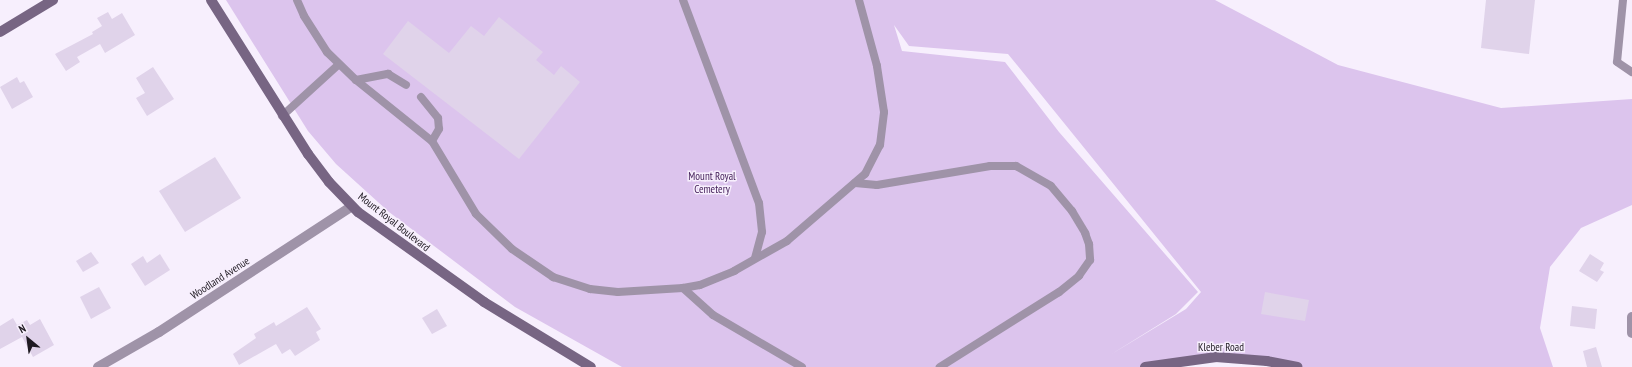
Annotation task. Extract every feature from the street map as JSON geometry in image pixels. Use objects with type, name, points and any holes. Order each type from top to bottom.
[{"type":"main road","points":[[0,32],[53,0]]},
{"type":"main road","name":"Mount Royal Boulevard","points":[[211,0],[282,116],[328,182],[352,206],[395,241],[484,302],[591,367]]},
{"type":"main road","name":"Kleber Road","points":[[1150,366],[1216,357],[1252,359],[1297,367]]},
{"type":"street","name":"Woodland Avenue","points":[[98,367],[159,332],[352,206]]},
{"type":"street","points":[[1632,317],[1632,332]]},
{"type":"lane","points":[[297,0],[311,29],[338,65],[432,141],[453,179],[476,214],[512,249],[553,277],[603,292],[683,288],[716,279],[787,241],[865,174],[876,156],[885,122],[881,86],[862,1]]},
{"type":"lane","points":[[683,0],[759,203],[762,232],[755,259]]},
{"type":"lane","points":[[1623,0],[1617,62],[1632,72]]},
{"type":"lane","points":[[282,116],[338,65]]},
{"type":"lane","points":[[356,80],[388,74],[406,85]]},
{"type":"lane","points":[[421,97],[438,118],[439,129],[432,141]]},
{"type":"lane","points":[[855,183],[877,185],[990,166],[1016,166],[1051,186],[1072,210],[1085,233],[1089,244],[1090,260],[1079,276],[1059,292],[940,367]]},
{"type":"lane","points":[[683,288],[713,315],[802,367]]},
{"type":"green space","name":"Mount Royal Cemetery","points":[[226,0],[1215,0],[1338,65],[1501,108],[1632,99],[1632,205],[1581,228],[1550,267],[1540,328],[1553,367],[1297,367],[1245,358],[1145,367],[622,367],[515,307],[389,212],[336,164],[308,131]],"holes":[[[894,25],[909,46],[1008,54],[1201,292],[1186,309],[1110,355],[1176,314],[1198,292],[1059,132],[1005,62],[902,51]]]},
{"type":"building","points":[[1486,0],[1535,0],[1529,54],[1481,48]]},
{"type":"building","points":[[108,12],[112,19],[122,13],[135,35],[105,53],[100,44],[77,57],[80,62],[66,71],[55,54],[93,34],[92,32],[102,26],[97,18]]},
{"type":"building","points":[[499,17],[543,52],[536,60],[554,75],[561,66],[580,82],[519,159],[383,54],[408,21],[449,53],[471,26],[484,36]]},
{"type":"building","points":[[153,67],[174,99],[147,116],[136,98],[145,93],[136,78]]},
{"type":"building","points":[[17,77],[20,83],[24,81],[33,97],[12,109],[0,87]]},
{"type":"building","points":[[215,157],[241,198],[185,232],[159,191]]},
{"type":"building","points":[[91,252],[99,263],[83,272],[76,261]]},
{"type":"building","points":[[160,254],[170,270],[145,286],[131,264],[143,256],[147,263]]},
{"type":"building","points":[[1590,254],[1604,263],[1600,270],[1604,272],[1597,282],[1579,271]]},
{"type":"building","points":[[99,287],[111,308],[91,319],[80,297]]},
{"type":"building","points":[[1265,292],[1309,300],[1305,321],[1261,314]]},
{"type":"building","points":[[1572,306],[1597,309],[1595,329],[1570,326]]},
{"type":"building","points":[[307,307],[321,329],[316,332],[320,340],[295,356],[290,349],[282,354],[276,344],[239,365],[233,354],[256,338],[254,334],[274,322],[276,326]]},
{"type":"building","points":[[437,309],[447,326],[432,334],[422,318]]},
{"type":"building","points":[[13,318],[17,325],[27,320],[30,325],[40,319],[54,345],[33,357],[22,337],[0,349],[0,326]]},
{"type":"building","points":[[1596,347],[1602,367],[1587,367],[1583,351]]}]
